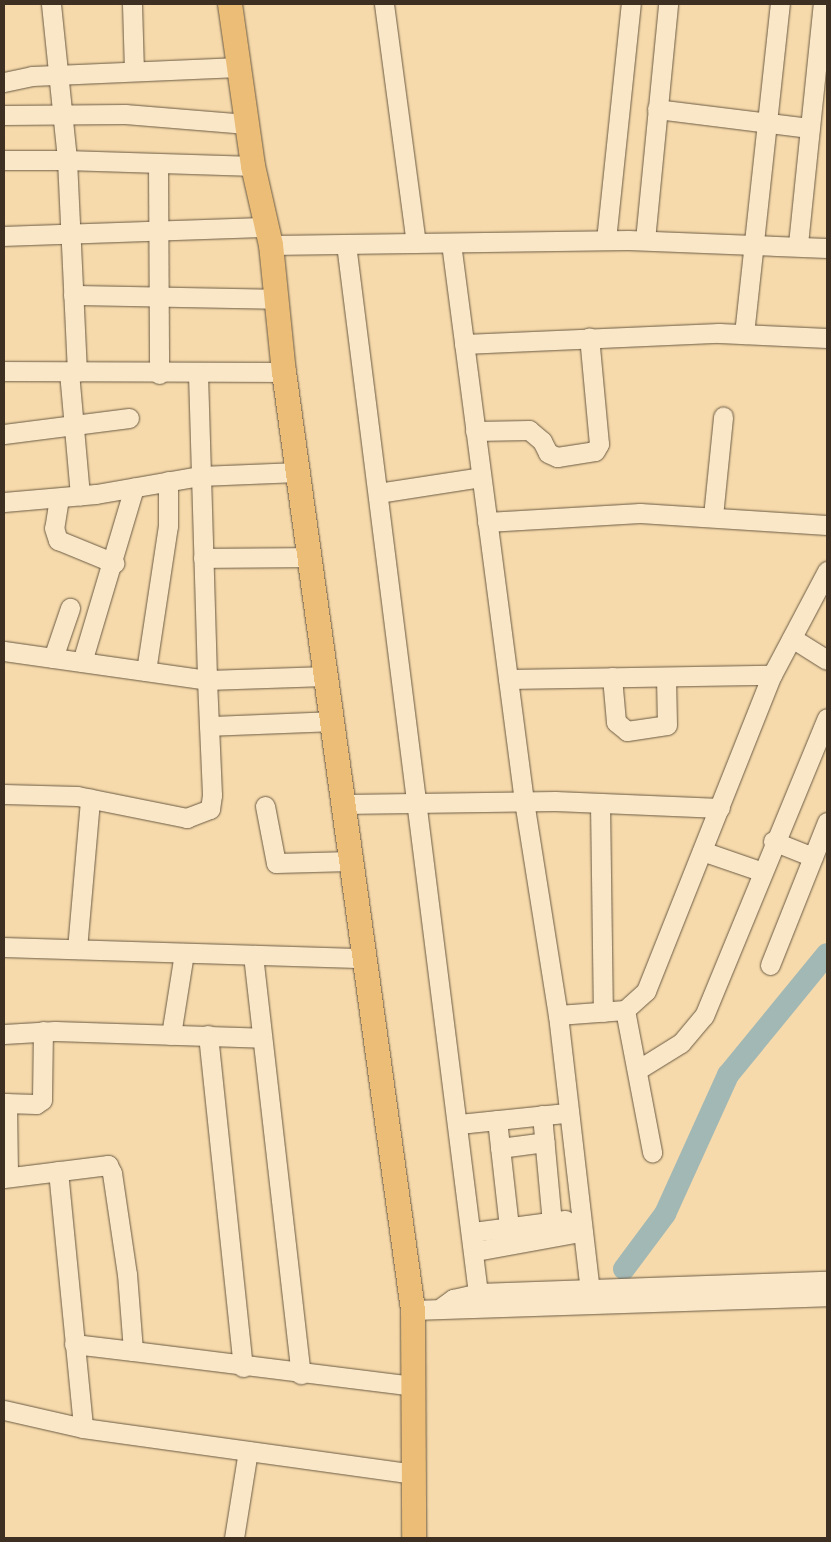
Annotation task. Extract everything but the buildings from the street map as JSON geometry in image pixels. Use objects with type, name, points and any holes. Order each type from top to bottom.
[{"type":"main road","points":[[230,4],[253,166],[269,236],[284,372],[413,1310],[414,1538]]},
{"type":"street","points":[[51,4],[67,160],[73,295],[74,426],[80,496]]},
{"type":"street","points":[[132,4],[134,71]]},
{"type":"street","points":[[384,4],[416,243]]},
{"type":"street","points":[[606,240],[631,4]]},
{"type":"street","points":[[645,240],[668,4]]},
{"type":"street","points":[[744,334],[756,243],[780,4]]},
{"type":"street","points":[[798,244],[823,4]]},
{"type":"street","points":[[4,82],[57,75],[239,66]]},
{"type":"street","points":[[658,110],[810,128]]},
{"type":"street","points":[[4,115],[62,113],[247,124]]},
{"type":"street","points":[[4,160],[67,160],[253,166]]},
{"type":"street","points":[[158,163],[158,374]]},
{"type":"street","points":[[4,236],[159,231],[269,236],[346,244],[645,240],[798,244],[827,248]]},
{"type":"street","points":[[451,243],[524,801],[558,1015],[566,1113],[589,1295]]},
{"type":"street","points":[[346,244],[474,1232],[478,1293]]},
{"type":"street","points":[[73,295],[276,298]]},
{"type":"street","points":[[464,344],[589,337],[744,334],[827,338]]},
{"type":"street","points":[[475,431],[529,430],[542,440],[548,453],[557,456],[595,451],[599,444],[589,337]]},
{"type":"street","points":[[4,371],[158,374],[284,372]]},
{"type":"street","points":[[4,794],[90,799],[187,818],[204,814],[212,795],[198,374]]},
{"type":"street","points":[[713,516],[723,417]]},
{"type":"street","points":[[4,434],[129,418]]},
{"type":"street","points":[[4,502],[80,496],[200,476],[298,472]]},
{"type":"street","points":[[378,493],[481,477]]},
{"type":"street","points":[[146,671],[168,526],[168,482]]},
{"type":"street","points":[[82,662],[114,563],[134,488]]},
{"type":"street","points":[[59,498],[55,536],[114,563]]},
{"type":"street","points":[[487,522],[640,513],[713,516],[827,525]]},
{"type":"street","points":[[203,558],[310,557]]},
{"type":"street","points":[[558,1015],[625,1010],[646,991],[772,675],[827,571]]},
{"type":"street","points":[[54,658],[70,608]]},
{"type":"street","points":[[792,638],[827,660]]},
{"type":"street","points":[[4,651],[207,680],[326,676]]},
{"type":"street","points":[[508,679],[772,675]]},
{"type":"street","points":[[612,678],[616,722],[627,731],[667,725],[666,677]]},
{"type":"street","points":[[639,1070],[681,1043],[698,1026],[773,841],[820,757],[827,718]]},
{"type":"street","points":[[209,726],[332,721]]},
{"type":"street","points":[[77,949],[90,799]]},
{"type":"street","points":[[343,804],[524,801],[720,808]]},
{"type":"street","points":[[600,803],[603,1012]]},
{"type":"street","points":[[265,806],[276,863],[351,861]]},
{"type":"street","points":[[770,965],[827,822]]},
{"type":"street","points":[[773,841],[813,858]]},
{"type":"street","points":[[702,851],[760,872]]},
{"type":"street","points":[[4,947],[364,958]]},
{"type":"street","points":[[171,1035],[184,953]]},
{"type":"street","points":[[254,955],[301,1374]]},
{"type":"street","points":[[625,1010],[639,1070],[652,1152]]},
{"type":"street","points":[[4,1034],[42,1030],[262,1038]]},
{"type":"street","points":[[42,1030],[42,1100],[36,1104],[5,1103],[6,1177],[58,1171],[100,1163],[112,1173],[133,1351]]},
{"type":"street","points":[[208,1035],[243,1366]]},
{"type":"street","points":[[459,1124],[566,1113]]},
{"type":"street","points":[[542,1115],[552,1222]]},
{"type":"street","points":[[497,1120],[509,1227]]},
{"type":"street","points":[[500,1148],[544,1142]]},
{"type":"street","points":[[58,1171],[83,1428]]},
{"type":"street","points":[[474,1232],[552,1222],[579,1225]]},
{"type":"street","points":[[476,1251],[579,1225]]},
{"type":"street","points":[[442,1307],[453,1312],[589,1295],[827,1281]]},
{"type":"street","points":[[413,1310],[442,1307],[453,1299],[478,1293],[827,1296]]},
{"type":"street","points":[[74,1344],[301,1374],[413,1386]]},
{"type":"street","points":[[4,1410],[83,1428],[413,1474]]},
{"type":"street","points":[[234,1538],[248,1451]]},
{"type":"waterway","points":[[624,1269],[665,1214],[728,1075],[827,954]]}]
